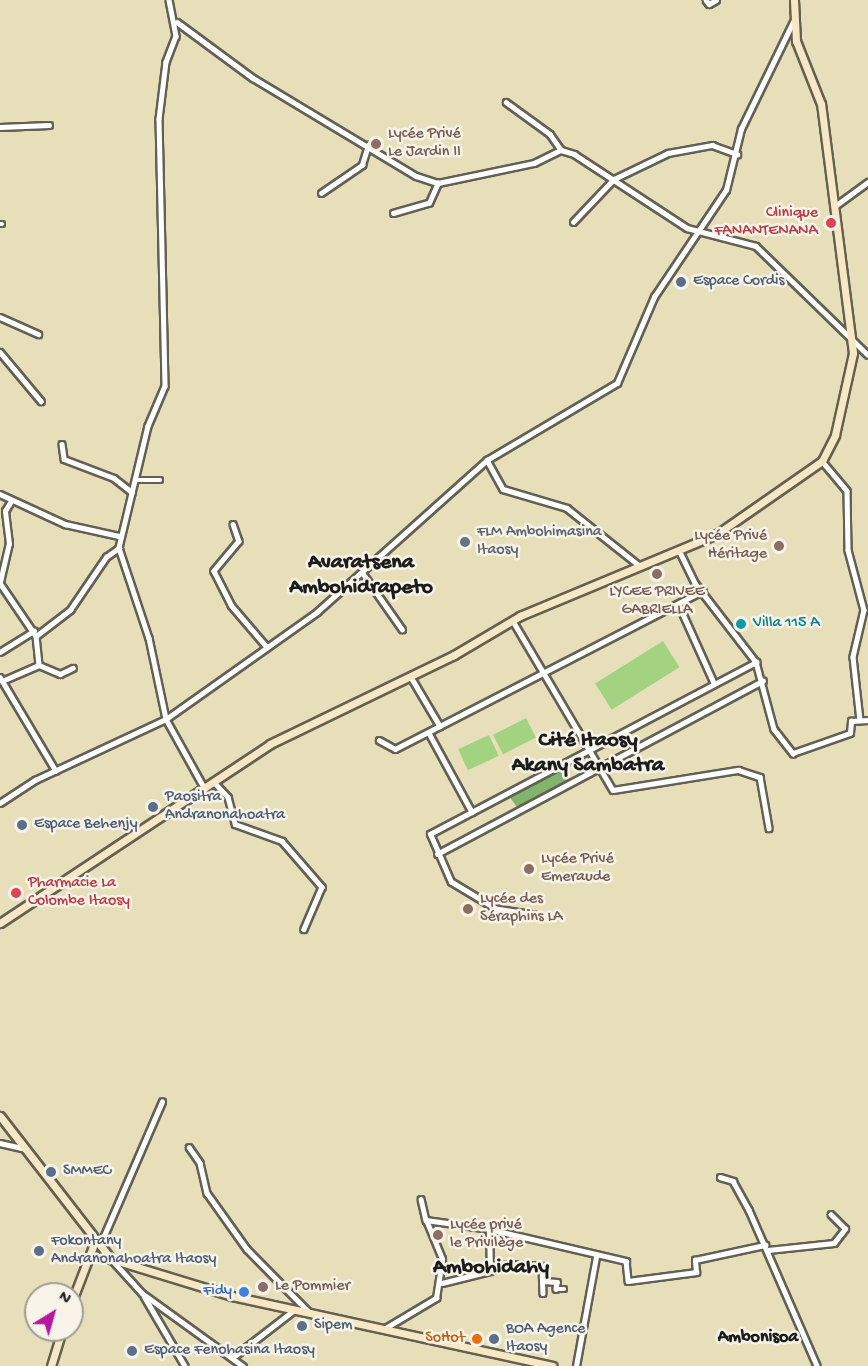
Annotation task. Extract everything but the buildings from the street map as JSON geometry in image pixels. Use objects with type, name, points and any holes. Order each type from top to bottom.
[{"type":"street","points":[[169,0],[177,22],[159,119],[165,386],[148,426],[119,536],[119,548],[149,638],[166,719],[205,789]]},
{"type":"street","points":[[706,0],[709,4],[716,0]]},
{"type":"street","points":[[0,923],[313,719],[411,677],[513,621],[680,552],[717,534],[822,461],[849,384],[851,336],[821,104],[793,22],[794,0]]},
{"type":"street","points":[[177,22],[253,78],[438,183],[534,164],[561,150]]},
{"type":"street","points":[[0,803],[56,771],[166,719],[267,647],[362,572],[487,460],[617,383],[654,297],[700,233],[726,190],[737,154],[741,129],[793,22]]},
{"type":"street","points":[[506,102],[550,134],[561,150],[614,179],[700,233],[740,238],[765,252],[868,355]]},
{"type":"street","points":[[0,127],[49,125]]},
{"type":"street","points":[[321,193],[362,165],[368,145]]},
{"type":"street","points":[[573,222],[614,179],[668,153],[712,146],[737,154]]},
{"type":"street","points":[[835,206],[868,182]]},
{"type":"street","points":[[393,213],[429,203],[438,183]]},
{"type":"street","points":[[0,317],[38,334]]},
{"type":"street","points":[[0,352],[41,401]]},
{"type":"street","points":[[62,444],[64,459],[114,478],[132,492]]},
{"type":"street","points":[[487,460],[493,480],[503,489],[567,508],[640,567]]},
{"type":"street","points":[[822,461],[847,491],[848,550],[864,610],[853,657],[860,720]]},
{"type":"street","points":[[135,480],[160,480]]},
{"type":"street","points":[[0,494],[65,524],[119,536]]},
{"type":"street","points":[[11,501],[5,511],[9,544],[0,583],[35,633],[39,665]]},
{"type":"street","points":[[233,524],[239,541],[214,571],[231,605],[267,647]]},
{"type":"street","points":[[0,652],[70,610],[119,548]]},
{"type":"street","points":[[680,552],[703,591],[756,662],[763,681],[774,729],[793,753],[850,734],[851,722],[868,720]]},
{"type":"street","points":[[362,572],[402,629]]},
{"type":"street","points":[[380,740],[395,749],[429,733],[544,668],[679,605],[703,591]]},
{"type":"street","points":[[679,605],[714,683]]},
{"type":"street","points":[[513,621],[544,668],[600,769],[605,783],[619,792],[738,770],[750,773],[760,777],[766,790],[769,828]]},
{"type":"street","points":[[534,915],[496,909],[466,893],[452,882],[437,854],[430,834],[756,662]]},
{"type":"street","points":[[56,771],[2,683],[39,665],[60,674],[73,668]]},
{"type":"street","points":[[411,677],[440,726]]},
{"type":"street","points":[[437,854],[763,681]]},
{"type":"street","points":[[429,733],[472,812]]},
{"type":"street","points":[[214,782],[228,796],[235,824],[282,841],[322,887],[304,929]]},
{"type":"street","points":[[80,1282],[162,1102]]},
{"type":"street","points":[[0,1116],[97,1244],[142,1293],[243,1366]]},
{"type":"street","points":[[0,1143],[22,1148]]},
{"type":"street","points":[[189,1147],[200,1163],[207,1193],[247,1249],[309,1312]]},
{"type":"street","points":[[720,1177],[733,1181],[766,1248],[817,1366]]},
{"type":"street","points":[[382,1330],[431,1305],[442,1282],[442,1259],[426,1220],[422,1198]]},
{"type":"street","points":[[426,1220],[489,1229],[597,1257],[626,1261],[628,1281],[696,1272],[695,1260],[766,1248],[834,1243],[844,1229],[831,1215]]},
{"type":"street","points":[[489,1229],[490,1271]]},
{"type":"street","points":[[576,1366],[597,1257]]},
{"type":"street","points":[[111,1259],[294,1310],[552,1366]]},
{"type":"street","points":[[442,1282],[490,1271],[507,1264],[543,1266],[543,1293]]},
{"type":"street","points":[[543,1281],[557,1282],[556,1289],[564,1289]]},
{"type":"street","points":[[142,1293],[185,1366]]},
{"type":"street","points":[[232,1358],[294,1310]]},
{"type":"street","points":[[51,1366],[58,1342]]},
{"type":"green space","points":[[663,641],[679,667],[612,710],[595,683]]},
{"type":"green space","points":[[526,718],[536,738],[503,754],[493,735]]},
{"type":"green space","points":[[489,735],[499,756],[468,770],[458,749]]},
{"type":"green space","points":[[561,767],[572,782],[519,810],[509,796]]},
{"type":"place","name":"Lycée Privé Le Jardin II","points":[[376,144]]},
{"type":"place","name":"Clinique FANANTENANA","points":[[831,223]]},
{"type":"place","name":"Espace Cordis","points":[[681,282]]},
{"type":"place","name":"FLM Ambohimasina Itaosy","points":[[465,542]]},
{"type":"place","name":"Lycée Privé Héritage","points":[[779,546]]},
{"type":"place","name":"LYCEE PRIVEE GABRIELLA","points":[[657,574]]},
{"type":"place","name":"Villa 115 A","points":[[741,624]]},
{"type":"place","name":"Paositra Andranonahoatra","points":[[153,807]]},
{"type":"place","name":"Espace Behenjy","points":[[22,825]]},
{"type":"place","name":"Lycée Privé Emeraude","points":[[529,869]]},
{"type":"place","name":"Pharmacie La Colombe Itaosy","points":[[16,893]]},
{"type":"place","name":"Lycée des Séraphins LA","points":[[468,909]]},
{"type":"place","name":"SMMEC","points":[[51,1172]]},
{"type":"place","name":"Lycée privé le Privilège","points":[[438,1235]]},
{"type":"place","name":"Fokontany Andranonahoatra Itaosy","points":[[39,1251]]},
{"type":"place","name":"Le Pommier","points":[[263,1287]]},
{"type":"place","name":"Fidy","points":[[244,1292]]},
{"type":"place","name":"Sipem","points":[[302,1326]]},
{"type":"place","name":"SoHot","points":[[477,1339]]},
{"type":"place","name":"BOA Agence Itaosy","points":[[494,1339]]},
{"type":"place","name":"Espace Fenohasina Itaosy","points":[[132,1351]]},
{"type":"district","name":"Avaratsena Ambohidrapeto","points":[[361,576]]},
{"type":"district","name":"Cité Itaosy Akany Sambatra","points":[[588,754]]},
{"type":"district","name":"Ambohidahy","points":[[491,1269]]},
{"type":"district","name":"Ambonisoa","points":[[758,1338]]}]
